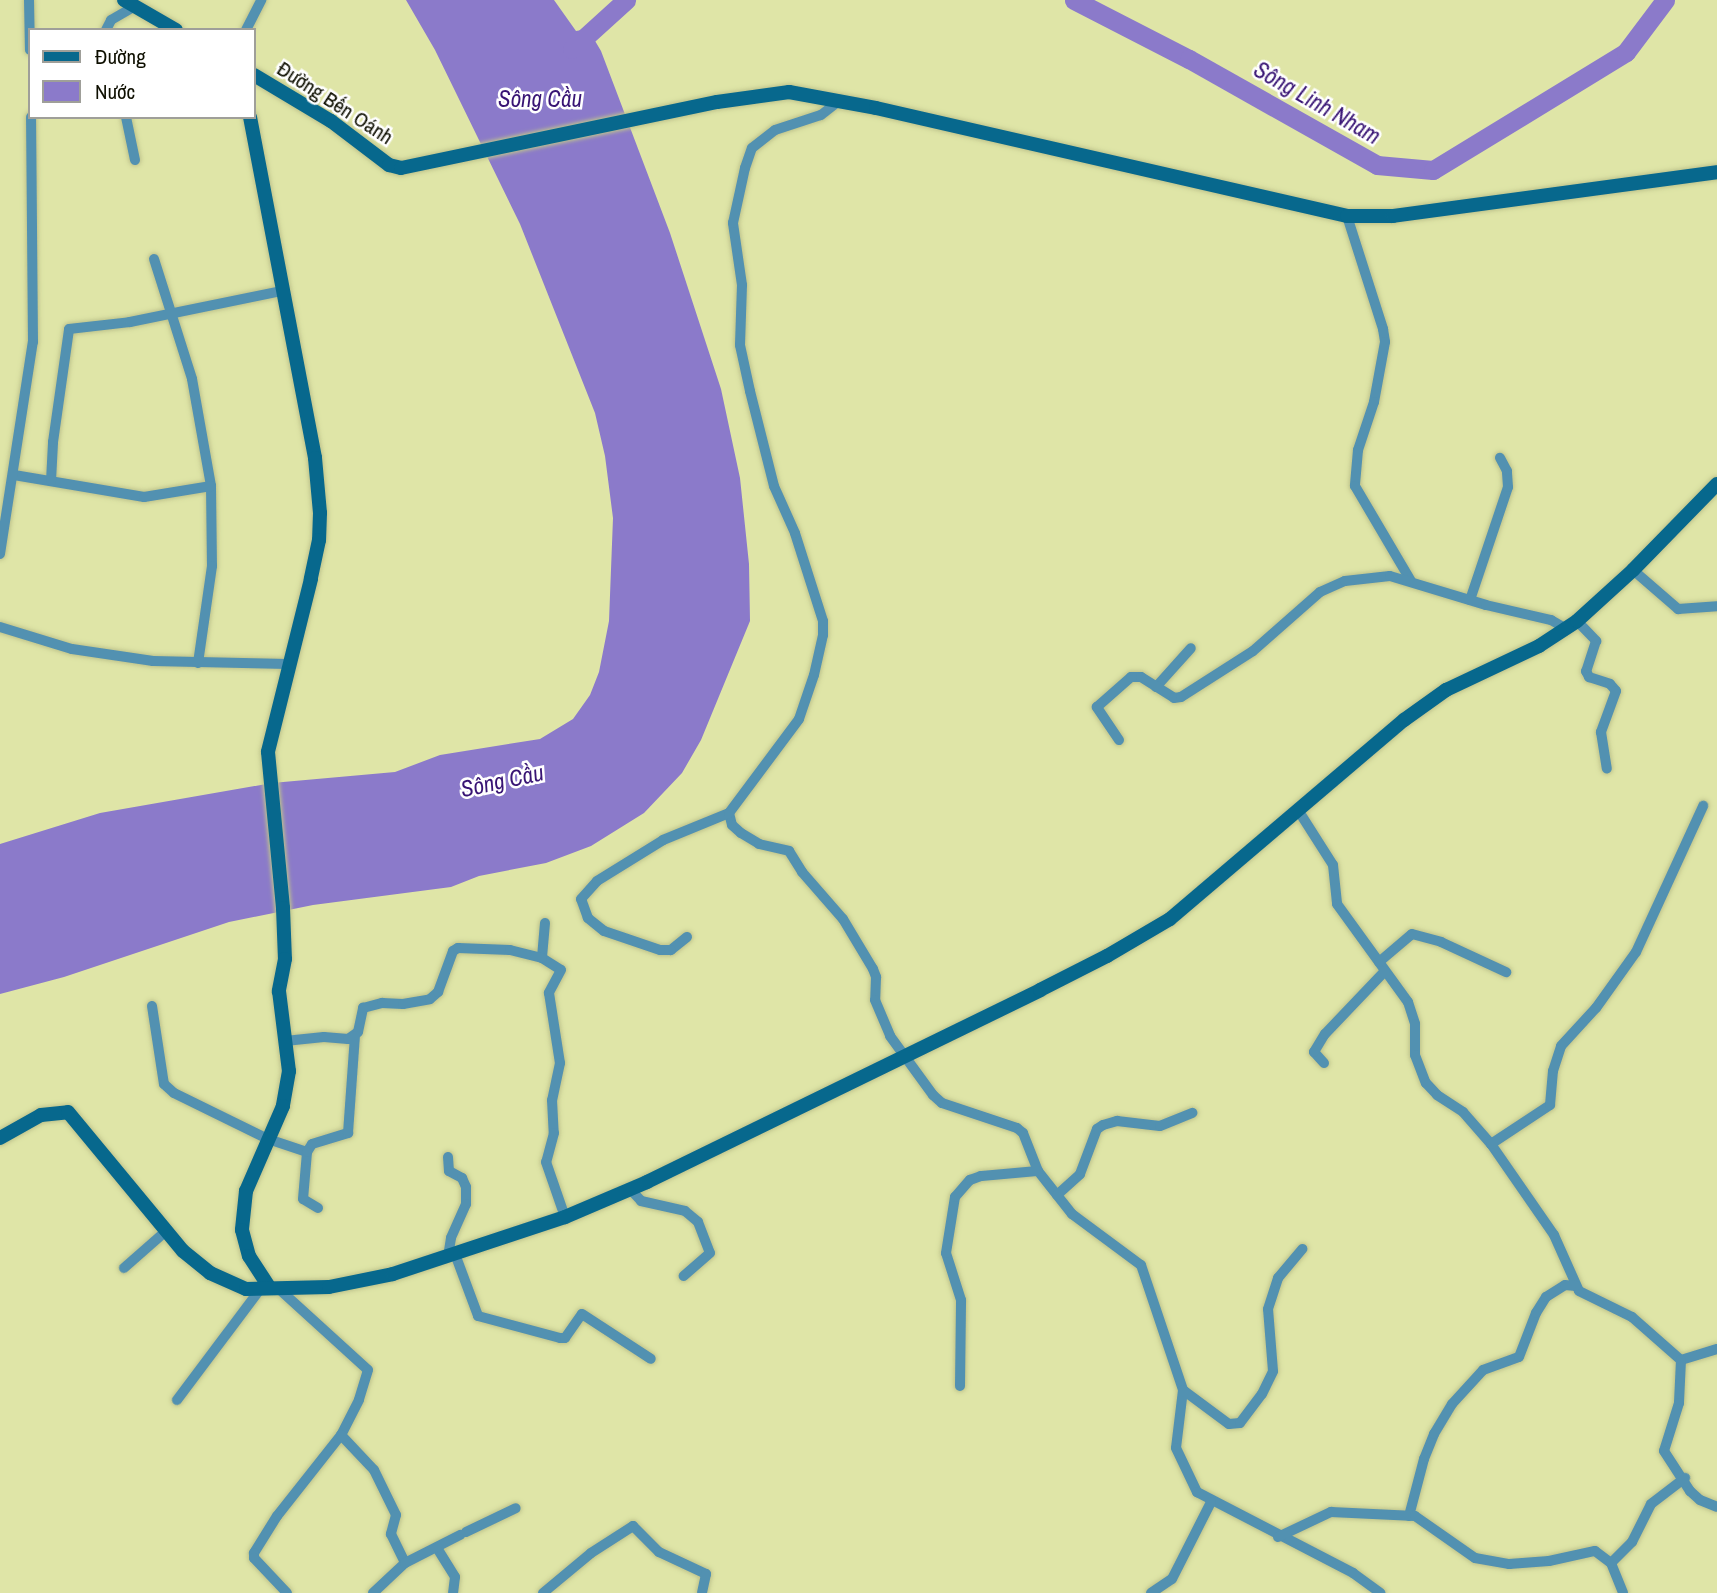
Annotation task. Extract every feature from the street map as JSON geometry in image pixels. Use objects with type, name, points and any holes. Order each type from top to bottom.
[{"type":"street","points":[[29,0],[30,28]]},
{"type":"street","points":[[247,28],[261,0]]},
{"type":"street","points":[[107,28],[111,20],[130,3],[173,28]]},
{"type":"street","name":"Đường Bến Oánh","points":[[256,76],[331,121],[389,165],[401,169],[717,102],[789,92],[840,100],[1347,216],[1393,216],[1717,172]]},
{"type":"street","points":[[687,937],[671,950],[660,950],[604,931],[588,918],[581,899],[597,881],[663,840],[729,813],[799,719],[814,675],[823,635],[823,621],[794,533],[774,486],[745,369],[740,345],[742,285],[733,223],[744,168],[752,148],[775,130],[821,115],[840,100]]},
{"type":"street","points":[[0,554],[33,342],[31,119]]},
{"type":"street","points":[[125,119],[135,160]]},
{"type":"street","points":[[250,119],[281,291],[315,458],[320,540],[268,752],[283,908],[285,960],[278,984],[289,1071],[287,1090],[246,1191],[242,1230],[249,1256],[270,1288],[368,1370],[359,1401],[341,1435],[277,1516],[254,1553],[254,1558],[287,1593]]},
{"type":"street","points":[[1347,216],[1380,316],[1385,342],[1374,402],[1358,450],[1355,486],[1411,581]]},
{"type":"street","points":[[154,259],[192,379],[211,486],[212,566],[198,663]]},
{"type":"street","points":[[51,481],[53,442],[69,329],[173,313],[281,291]]},
{"type":"street","points":[[1470,600],[1508,487],[1507,471],[1500,458]]},
{"type":"street","points":[[14,475],[144,497],[211,486]]},
{"type":"street","points":[[0,1139],[41,1115],[68,1112],[126,1178],[166,1231],[210,1273],[246,1289],[329,1287],[393,1274],[565,1217],[630,1189],[1096,962],[1159,926],[1404,720],[1446,690],[1539,646],[1571,624],[1633,570],[1717,484]]},
{"type":"street","points":[[1633,570],[1678,609],[1717,606]]},
{"type":"street","points":[[1119,740],[1099,711],[1099,704],[1131,677],[1141,677],[1174,698],[1181,696],[1253,651],[1320,592],[1334,584],[1360,578],[1390,576],[1470,600],[1571,624],[1597,645],[1591,652],[1587,671],[1589,677],[1610,684],[1616,691],[1601,732],[1607,769]]},
{"type":"street","points":[[0,626],[80,651],[153,661],[288,664]]},
{"type":"street","points":[[1156,687],[1191,648]]},
{"type":"street","points":[[1491,1144],[1550,1105],[1553,1071],[1561,1046],[1596,1008],[1636,952],[1703,806]]},
{"type":"street","points":[[1298,810],[1333,865],[1337,904],[1414,1014],[1415,1055],[1426,1083],[1467,1116],[1491,1144],[1554,1235],[1579,1292],[1638,1321],[1681,1360]]},
{"type":"street","points":[[729,813],[732,825],[741,833],[759,844],[789,851],[802,872],[843,919],[873,969],[877,1007],[904,1056],[933,1095],[942,1103],[1017,1128],[1023,1133],[1038,1171],[1057,1195],[1087,1227],[1141,1265],[1183,1390],[1175,1448],[1193,1486],[1211,1502],[1353,1573],[1381,1593]]},
{"type":"street","points":[[541,958],[545,923]]},
{"type":"street","points":[[1324,1063],[1314,1052],[1325,1034],[1412,934],[1441,942],[1506,972]]},
{"type":"street","points":[[318,1208],[303,1199],[307,1152],[312,1144],[348,1133],[355,1036],[363,1008],[383,1003],[419,1001],[435,995],[453,951],[458,948],[510,950],[541,958],[561,970],[549,993],[560,1063],[552,1100],[554,1133],[546,1161],[565,1217]]},
{"type":"street","points":[[152,1006],[159,1069],[164,1084],[174,1093],[223,1114],[268,1139],[307,1152]]},
{"type":"street","points":[[285,1041],[355,1036]]},
{"type":"street","points":[[1057,1195],[1080,1174],[1097,1129],[1103,1125],[1117,1121],[1160,1126],[1192,1113]]},
{"type":"street","points":[[447,1157],[449,1171],[462,1178],[466,1187],[466,1204],[451,1238],[451,1255],[478,1316],[565,1338],[583,1314],[651,1359]]},
{"type":"street","points":[[960,1386],[961,1300],[946,1253],[955,1197],[970,1180],[981,1176],[1038,1171]]},
{"type":"street","points":[[630,1189],[641,1201],[678,1208],[691,1214],[698,1222],[710,1254],[684,1276]]},
{"type":"street","points":[[124,1268],[166,1231]]},
{"type":"street","points":[[1183,1390],[1229,1424],[1240,1423],[1262,1394],[1273,1371],[1268,1318],[1272,1291],[1278,1278],[1301,1249]]},
{"type":"street","points":[[1409,1516],[1424,1459],[1434,1434],[1452,1404],[1483,1370],[1519,1357],[1536,1313],[1546,1297],[1564,1285],[1576,1286]]},
{"type":"street","points":[[177,1400],[270,1288]]},
{"type":"street","points":[[1681,1360],[1717,1349]]},
{"type":"street","points":[[1681,1360],[1679,1403],[1664,1446],[1665,1455],[1685,1478],[1690,1491],[1700,1500],[1717,1507]]},
{"type":"street","points":[[341,1435],[374,1470],[396,1515],[391,1534],[405,1563]]},
{"type":"street","points":[[1611,1563],[1632,1542],[1651,1504],[1685,1478]]},
{"type":"street","points":[[1151,1593],[1172,1579],[1211,1502]]},
{"type":"street","points":[[373,1593],[405,1563],[516,1508]]},
{"type":"street","points":[[1278,1537],[1331,1513],[1421,1517],[1448,1542],[1475,1558],[1510,1564],[1549,1561],[1588,1550],[1595,1551],[1611,1563],[1622,1593]]},
{"type":"street","points":[[543,1593],[591,1553],[633,1526],[659,1552],[706,1574],[702,1593]]},
{"type":"street","points":[[437,1548],[456,1577],[453,1593]]},
{"type":"water","name":"Sông Cầu","points":[[406,0],[554,0],[576,31],[588,29],[601,51],[670,233],[721,389],[740,478],[749,564],[750,621],[701,740],[682,773],[644,813],[591,846],[546,863],[479,876],[451,887],[313,905],[229,922],[64,977],[0,994],[0,844],[100,813],[272,783],[395,772],[440,755],[540,739],[573,719],[590,695],[599,672],[609,621],[613,518],[605,456],[595,413],[520,224],[435,50]]},
{"type":"waterway","name":"Sông Linh Nham","points":[[572,49],[626,0]]},
{"type":"waterway","name":"Sông Linh Nham","points":[[1074,0],[1189,59],[1377,165],[1433,170],[1626,52],[1665,0]]}]
